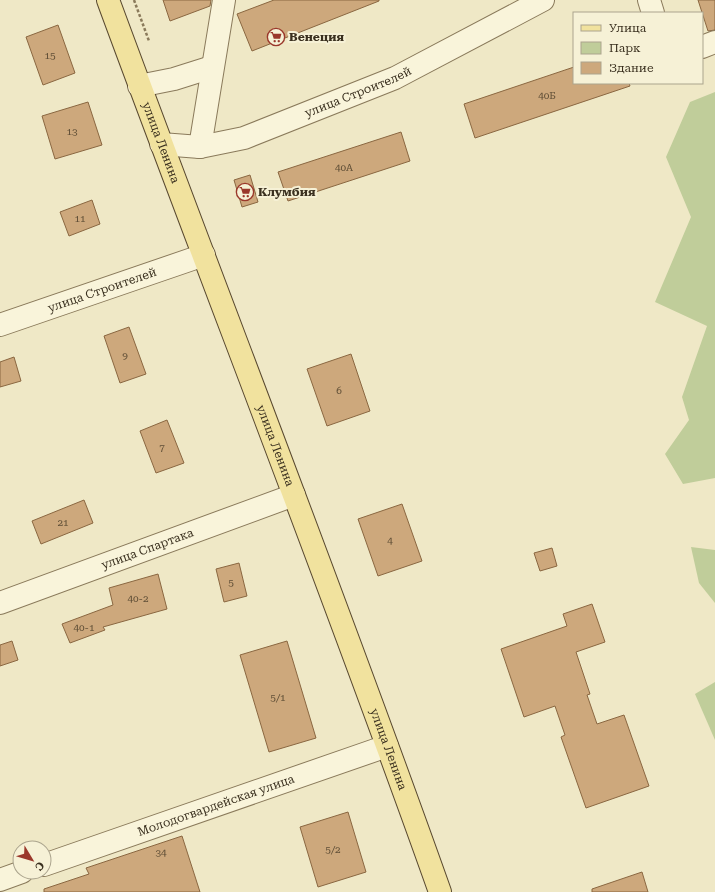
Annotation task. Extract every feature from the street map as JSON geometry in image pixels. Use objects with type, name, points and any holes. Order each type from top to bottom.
[{"type":"main road","name":"улица Ленина","points":[[108,0],[139,86],[294,494],[440,892]]},
{"type":"street","points":[[200,148],[224,0]]},
{"type":"street","name":"улица Строителей","points":[[161,144],[200,148],[244,138],[395,78],[542,0]]},
{"type":"street","points":[[649,0],[653,12]]},
{"type":"street","points":[[703,47],[715,42]]},
{"type":"street","points":[[139,86],[174,79],[212,67]]},
{"type":"street","name":"улица Строителей","points":[[0,325],[204,254]]},
{"type":"street","name":"улица Спартака","points":[[0,603],[294,494]]},
{"type":"street","name":"Молодогвардейская улица","points":[[52,861],[387,746]]},
{"type":"street","points":[[0,880],[12,876]]},
{"type":"path","points":[[134,0],[149,41]]},
{"type":"green space","points":[[715,92],[715,478],[683,484],[665,454],[689,420],[682,397],[707,326],[655,302],[691,217],[666,157],[690,102]]},
{"type":"green space","points":[[691,547],[715,550],[715,603],[699,583]]},
{"type":"green space","points":[[715,682],[715,740],[695,694]]},
{"type":"building","points":[[163,0],[211,0],[210,6],[170,21]]},
{"type":"building","points":[[274,0],[379,1],[252,51],[237,14]]},
{"type":"building","points":[[698,0],[715,0],[715,30],[708,31]]},
{"type":"building","points":[[58,25],[75,73],[43,85],[26,37]]},
{"type":"building","points":[[573,67],[573,84],[629,84],[630,86],[475,138],[464,104]]},
{"type":"building","points":[[88,102],[102,145],[55,159],[42,116]]},
{"type":"building","points":[[401,132],[410,161],[288,201],[278,172]]},
{"type":"building","points":[[250,175],[258,202],[242,207],[234,180]]},
{"type":"building","points":[[92,200],[100,224],[69,236],[60,212]]},
{"type":"building","points":[[129,327],[146,374],[120,383],[104,336]]},
{"type":"building","points":[[351,354],[370,411],[327,426],[307,369]]},
{"type":"building","points":[[14,357],[21,381],[0,387],[0,362]]},
{"type":"building","points":[[167,420],[184,463],[156,473],[140,431]]},
{"type":"building","points":[[84,500],[93,523],[41,544],[32,521]]},
{"type":"building","points":[[402,504],[422,561],[378,576],[358,519]]},
{"type":"building","points":[[552,548],[557,566],[540,571],[534,553]]},
{"type":"building","points":[[239,563],[247,596],[224,602],[216,569]]},
{"type":"building","points":[[158,574],[167,609],[103,627],[105,630],[70,643],[62,624],[113,605],[109,588]]},
{"type":"building","points":[[592,604],[605,642],[576,652],[590,694],[587,695],[597,724],[624,715],[649,786],[586,808],[561,737],[565,735],[555,706],[524,717],[501,649],[567,626],[563,614]]},
{"type":"building","points":[[12,641],[18,660],[0,666],[0,645]]},
{"type":"building","points":[[287,641],[316,738],[269,752],[240,655]]},
{"type":"building","points":[[348,812],[366,872],[318,887],[300,827]]},
{"type":"building","points":[[182,836],[200,892],[44,892],[44,889],[89,874],[86,868]]},
{"type":"building","points":[[642,872],[648,892],[592,892],[592,889]]},
{"type":"place","name":"Венеция","points":[[276,37]]},
{"type":"place","name":"Клумбия","points":[[245,192]]}]
